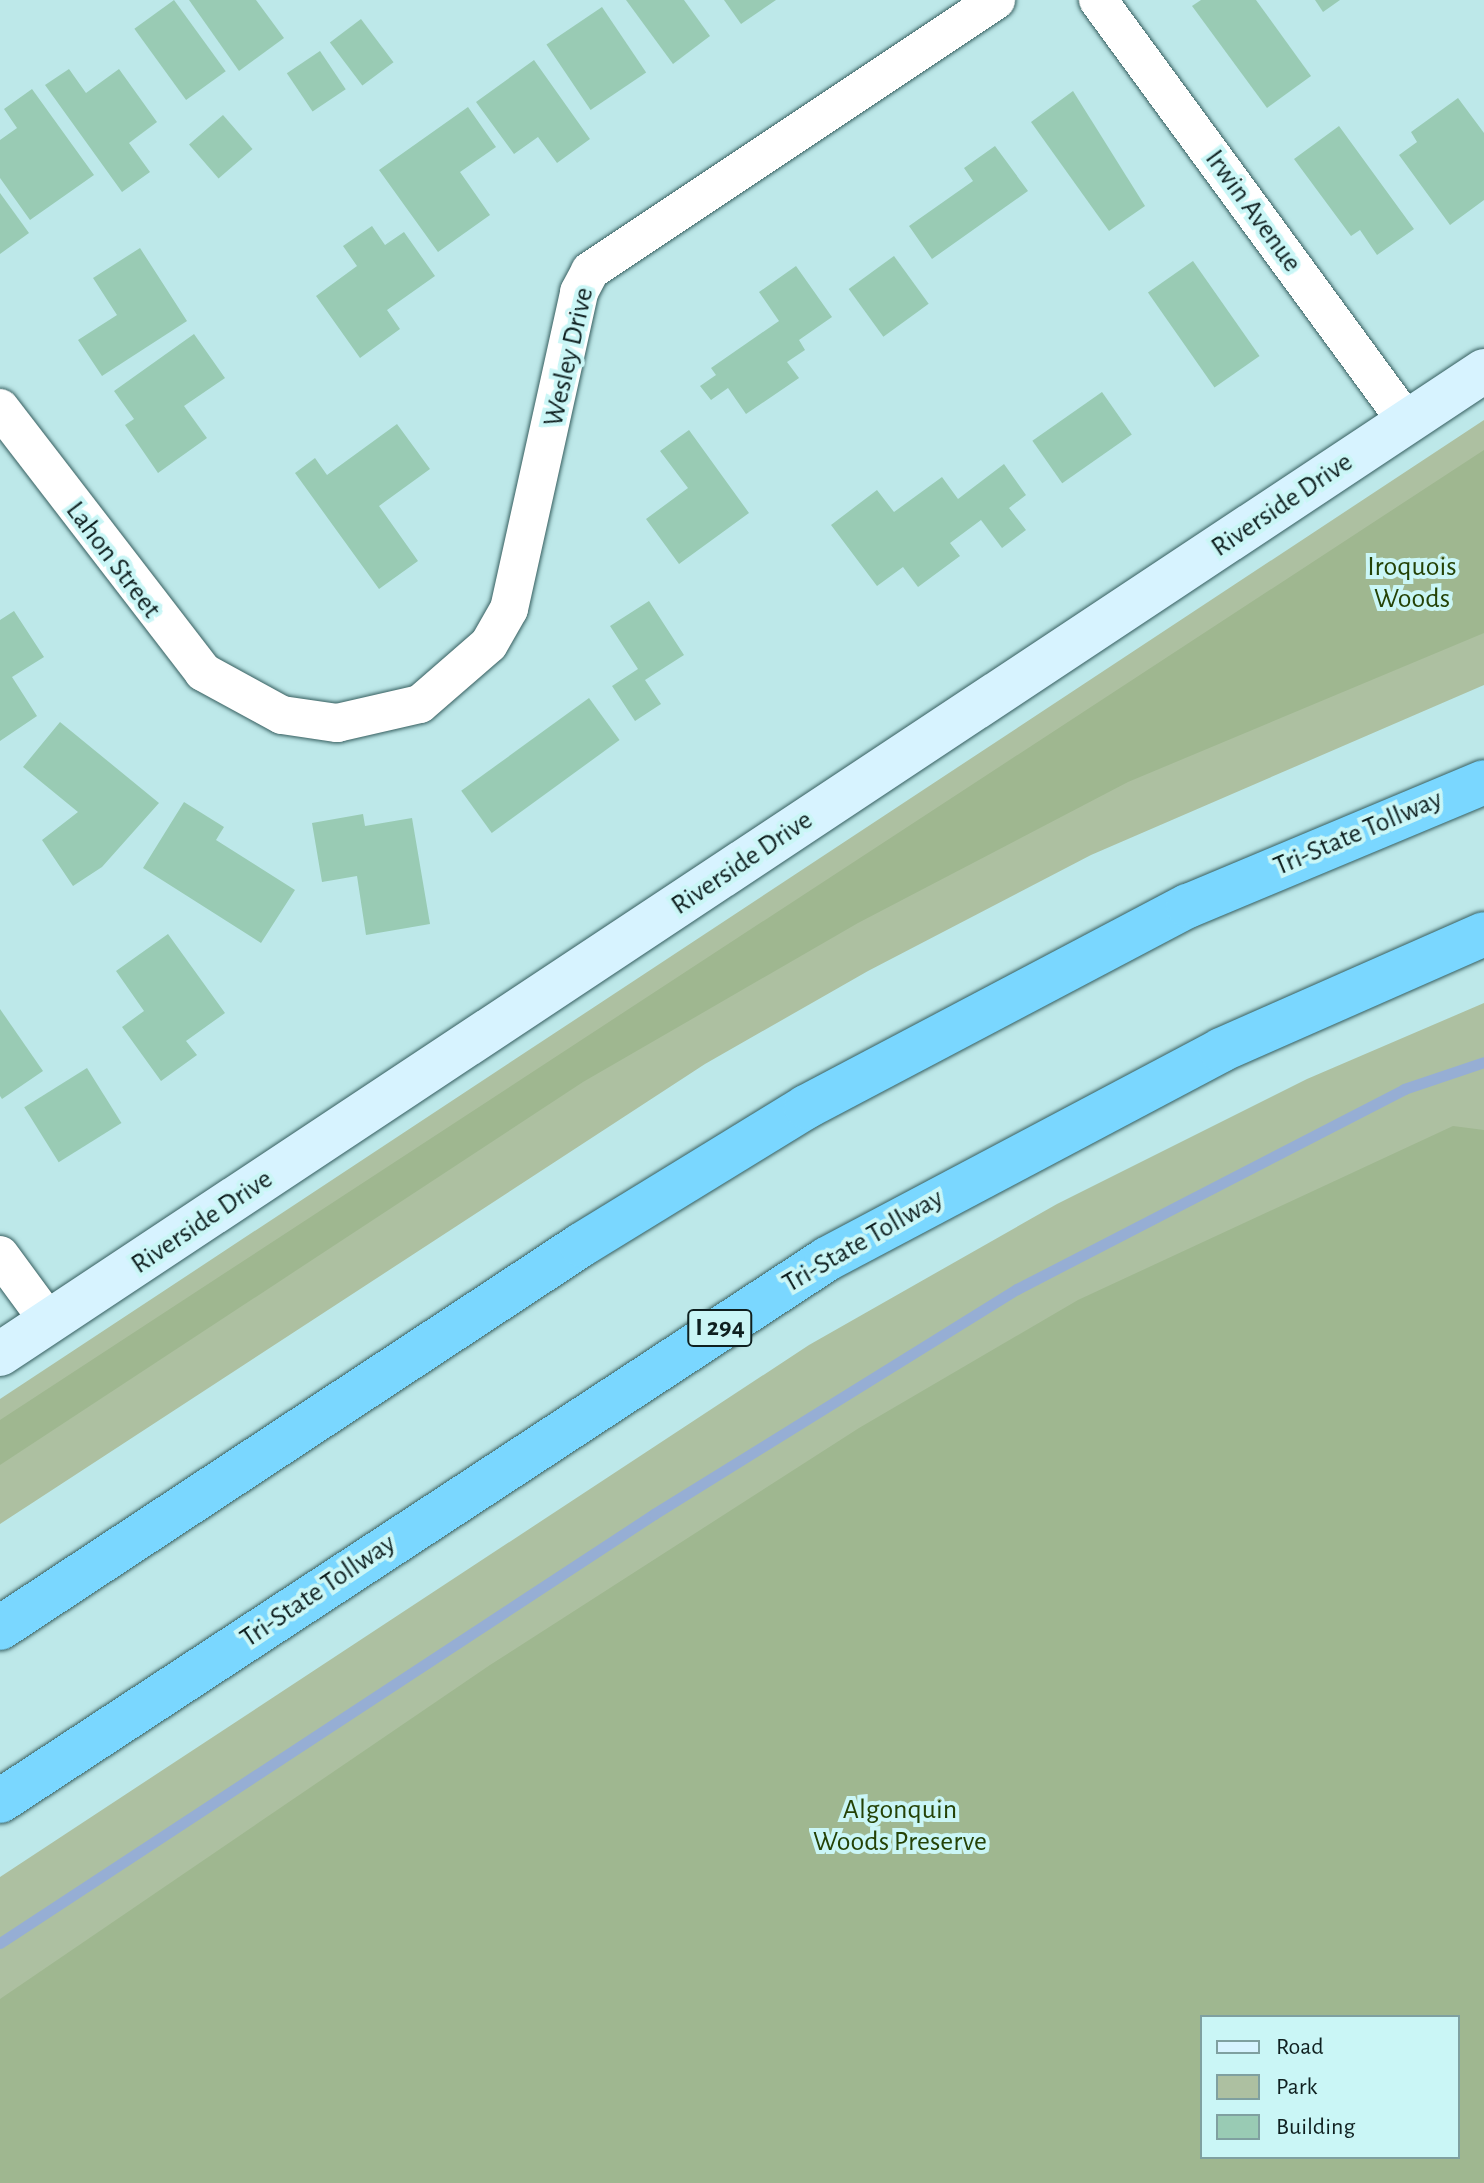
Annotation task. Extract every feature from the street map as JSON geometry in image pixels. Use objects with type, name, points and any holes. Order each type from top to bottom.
[{"type":"highway","name":"Tri-State Tollway","points":[[0,1628],[581,1245],[806,1107],[1188,906],[1484,782]]},
{"type":"highway","name":"Tri-State Tollway","points":[[0,1801],[827,1259],[1221,1050],[1484,934]]},
{"type":"main road","name":"Riverside Drive","points":[[0,1354],[1484,371]]},
{"type":"street","name":"Wesley Drive","points":[[240,698],[282,715],[337,723],[407,709],[458,676],[509,609],[579,292],[590,271],[996,0]]},
{"type":"street","name":"Irwin Avenue","points":[[1098,0],[1407,422]]},
{"type":"street","name":"Lahon Street","points":[[0,408],[173,640],[240,698]]},
{"type":"street","points":[[0,1255],[50,1323]]},
{"type":"green space","points":[[1484,420],[1484,685],[1091,855],[868,971],[705,1064],[0,1524],[0,1399]]},
{"type":"green space","name":"Iroquois Woods","points":[[1484,450],[1484,633],[1128,782],[858,923],[583,1082],[0,1465],[0,1420]]},
{"type":"green space","name":"Algonquin Woods Preserve","points":[[1484,1003],[1484,2183],[0,2183],[0,1877],[809,1345],[1057,1204],[1307,1079]]},
{"type":"green space","name":"Algonquin Woods Preserve","points":[[1453,1126],[1484,1130],[1484,2183],[0,2183],[0,1999],[490,1665],[859,1428],[1078,1300]]},
{"type":"building","points":[[174,0],[226,71],[186,100],[134,29]]},
{"type":"building","points":[[189,0],[256,0],[284,38],[239,71]]},
{"type":"building","points":[[626,0],[684,0],[710,36],[673,64]]},
{"type":"building","points":[[724,0],[776,0],[741,24]]},
{"type":"building","points":[[1201,0],[1256,0],[1311,76],[1267,108],[1192,6]]},
{"type":"building","points":[[1315,0],[1340,0],[1323,12]]},
{"type":"building","points":[[602,7],[646,72],[591,110],[546,44]]},
{"type":"building","points":[[361,19],[393,62],[362,86],[330,42]]},
{"type":"building","points":[[320,51],[346,89],[313,112],[287,73]]},
{"type":"building","points":[[534,60],[590,139],[557,163],[538,137],[514,154],[476,102]]},
{"type":"building","points":[[69,69],[86,93],[119,69],[157,122],[129,143],[150,172],[122,192],[45,85]]},
{"type":"building","points":[[32,89],[94,175],[30,220],[0,178],[0,140],[17,128],[4,109]]},
{"type":"building","points":[[1073,91],[1145,206],[1109,231],[1031,122]]},
{"type":"building","points":[[1458,98],[1484,133],[1484,200],[1450,225],[1399,155],[1417,142],[1411,132]]},
{"type":"building","points":[[468,107],[496,147],[460,172],[490,215],[438,252],[379,170]]},
{"type":"building","points":[[223,115],[253,149],[219,178],[189,145]]},
{"type":"building","points":[[1339,126],[1414,229],[1377,255],[1360,230],[1351,236],[1294,159]]},
{"type":"building","points":[[995,146],[1028,191],[932,259],[909,226],[973,181],[964,168]]},
{"type":"building","points":[[0,193],[29,233],[0,254]]},
{"type":"building","points":[[372,226],[385,245],[404,232],[435,276],[387,310],[400,329],[360,358],[316,296],[357,266],[343,246]]},
{"type":"building","points":[[140,248],[187,321],[102,376],[78,340],[117,315],[93,278]]},
{"type":"building","points":[[894,256],[929,304],[883,337],[849,289]]},
{"type":"building","points":[[1193,261],[1260,356],[1214,388],[1148,293]]},
{"type":"building","points":[[796,266],[832,317],[799,340],[805,350],[787,362],[799,378],[746,414],[728,388],[711,400],[700,386],[716,375],[711,368],[779,321],[759,292]]},
{"type":"building","points":[[194,334],[225,378],[184,406],[207,438],[158,473],[125,425],[134,419],[114,391]]},
{"type":"building","points":[[1102,392],[1132,435],[1062,483],[1032,441]]},
{"type":"building","points":[[397,424],[430,469],[379,506],[418,561],[379,589],[295,473],[315,458],[327,475]]},
{"type":"building","points":[[689,430],[749,513],[679,564],[646,519],[688,488],[660,451]]},
{"type":"building","points":[[1004,464],[1026,495],[1009,508],[1026,530],[1002,548],[981,520],[950,543],[960,556],[918,587],[903,567],[877,586],[831,525],[877,490],[894,512],[942,477],[958,499]]},
{"type":"building","points":[[649,601],[684,655],[645,680],[661,704],[635,721],[612,686],[638,669],[610,626]]},
{"type":"building","points":[[14,611],[44,657],[12,677],[37,716],[0,741],[0,620]]},
{"type":"building","points":[[589,698],[620,740],[492,833],[461,791]]},
{"type":"building","points":[[60,722],[159,803],[102,867],[73,886],[42,840],[78,812],[23,767]]},
{"type":"building","points":[[184,802],[224,827],[216,840],[295,890],[261,943],[143,868]]},
{"type":"building","points":[[363,814],[365,826],[412,818],[430,924],[366,935],[357,876],[322,882],[312,823]]},
{"type":"building","points":[[168,934],[225,1013],[186,1041],[197,1055],[161,1081],[122,1027],[144,1011],[116,971]]},
{"type":"building","points":[[0,1009],[43,1071],[2,1099],[0,1096]]},
{"type":"building","points":[[87,1068],[121,1123],[59,1162],[24,1107]]},
{"type":"waterway","points":[[0,1943],[654,1514],[1017,1289],[1404,1089],[1484,1062]]}]
